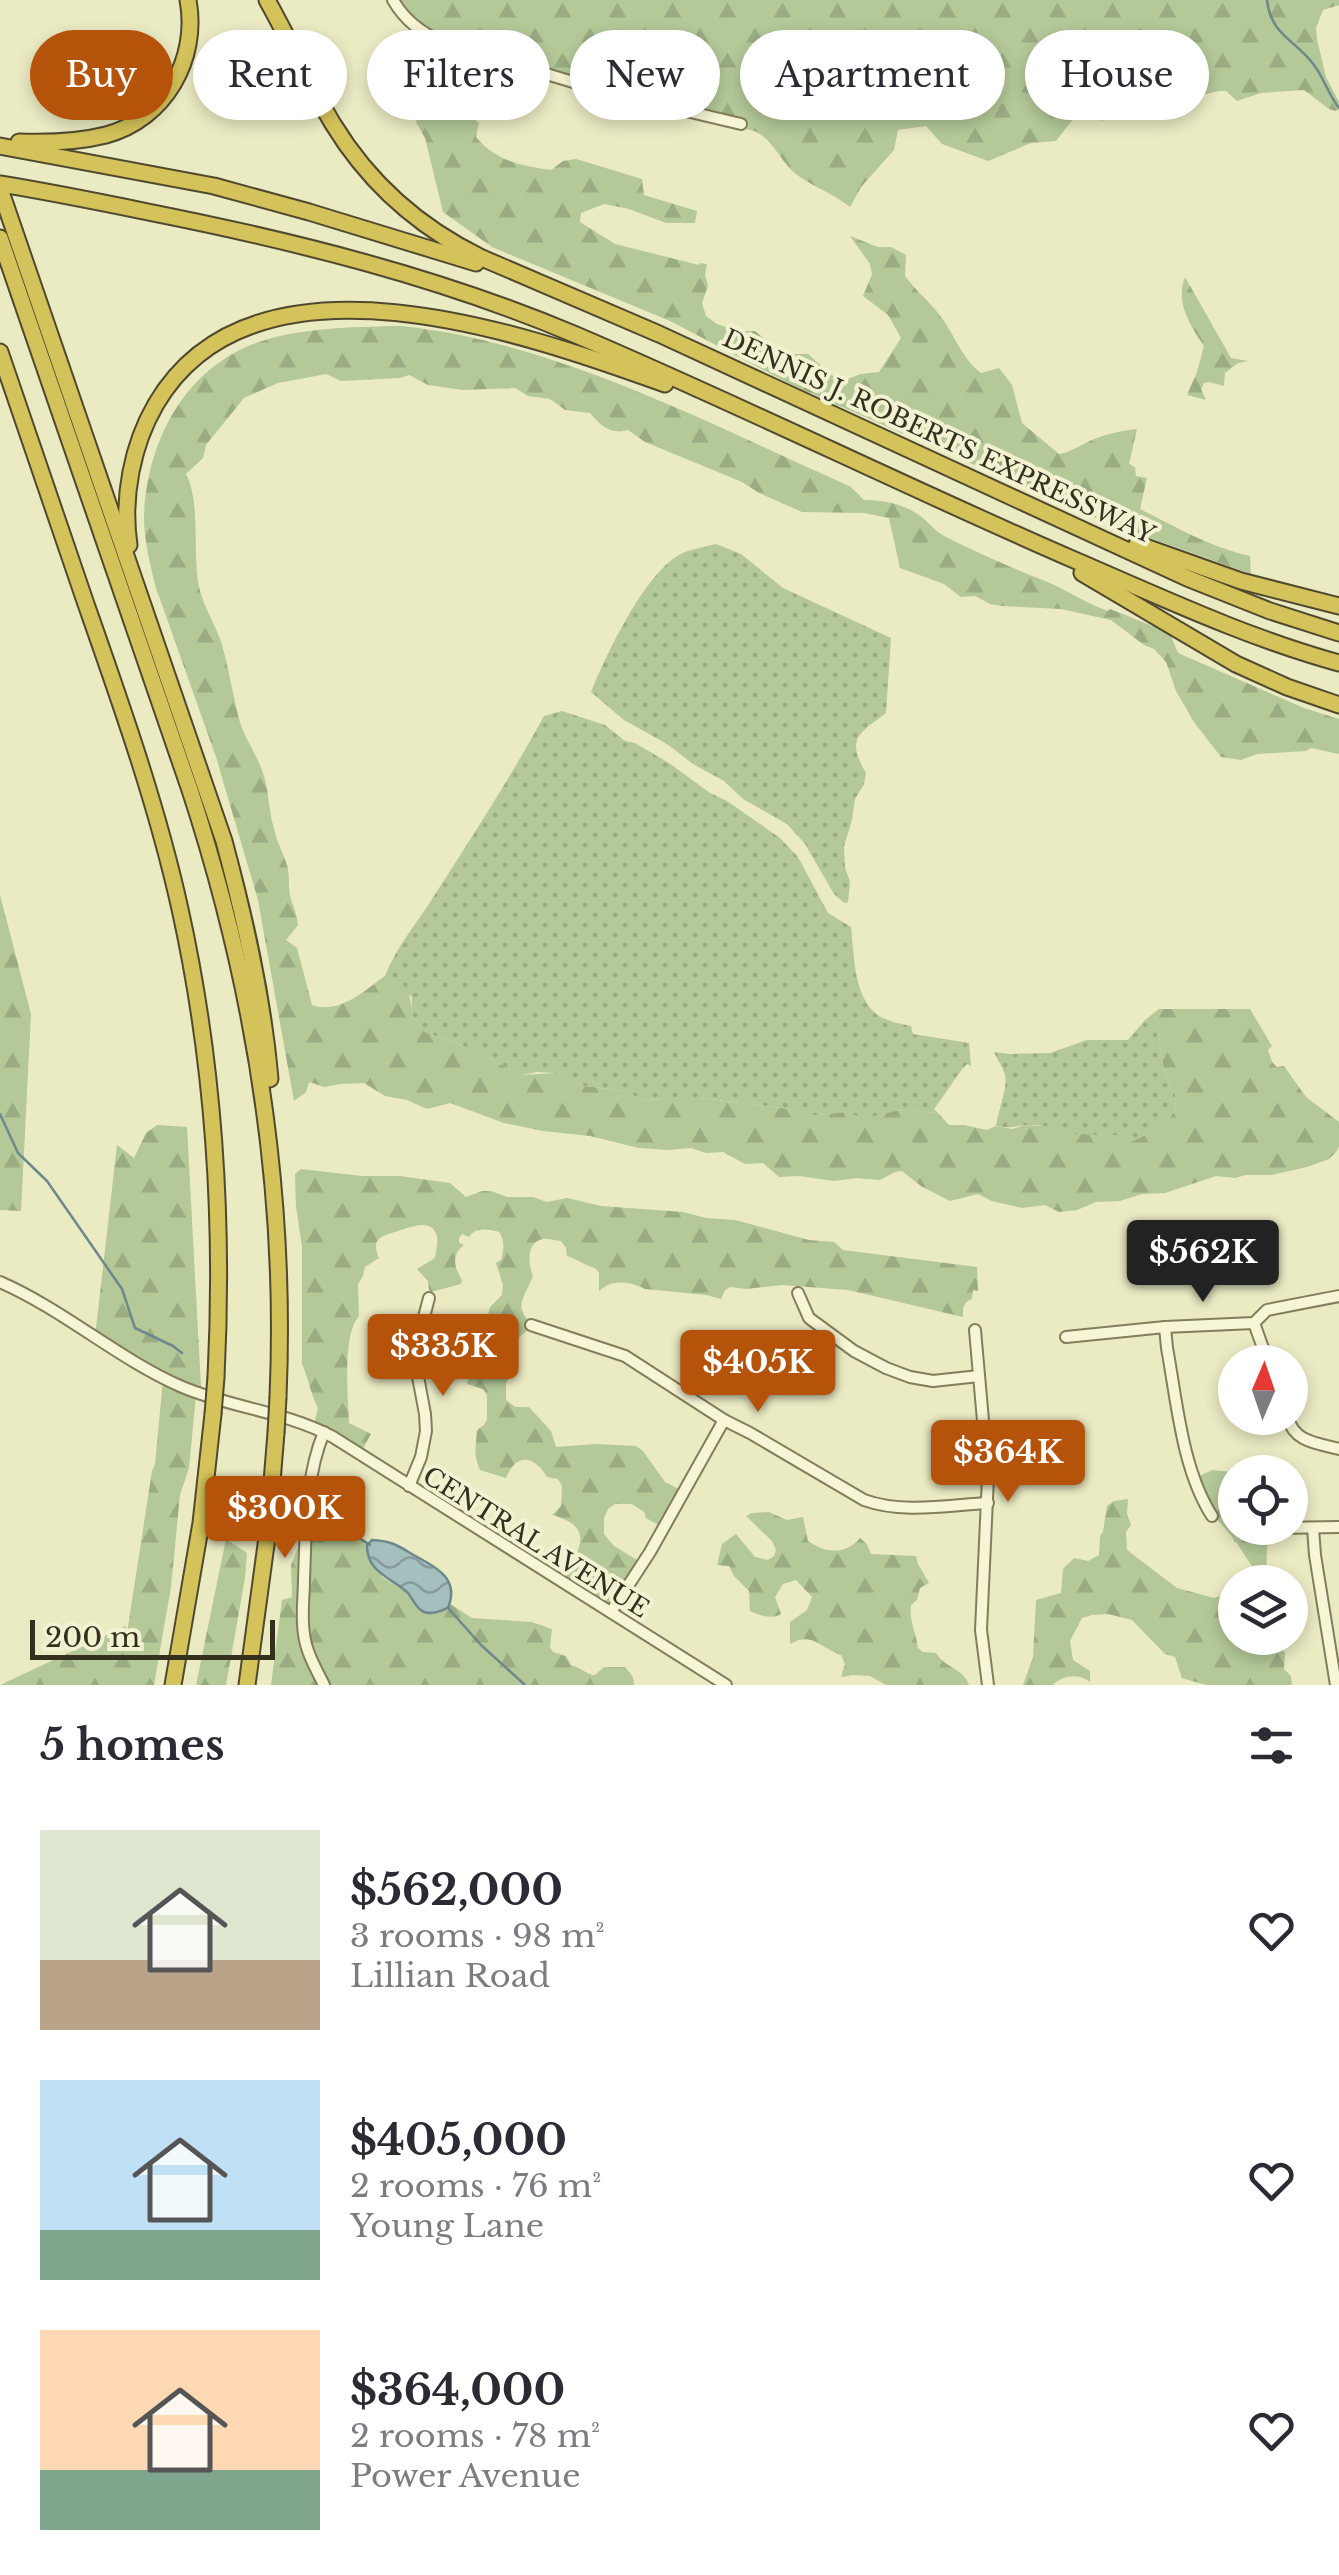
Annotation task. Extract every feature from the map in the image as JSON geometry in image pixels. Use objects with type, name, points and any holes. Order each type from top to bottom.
[{"type":"highway","points":[[0,144],[83,140],[115,132],[140,120],[168,91],[184,62],[190,29],[188,0]]},
{"type":"highway","points":[[267,0],[330,119],[374,179],[406,210],[442,236],[523,274]]},
{"type":"highway","points":[[0,144],[214,186],[523,274]]},
{"type":"highway","points":[[146,606],[0,186],[278,240],[423,280],[549,324],[1219,623],[1339,663]]},
{"type":"highway","points":[[0,238],[217,875],[261,1079],[276,1227],[280,1320],[270,1515],[247,1685]]},
{"type":"highway","name":"DENNIS J. ROBERTS EXPRESSWAY","points":[[523,274],[1215,590],[1339,632]]},
{"type":"highway","points":[[276,1227],[278,1167],[267,1049],[243,915],[211,798],[130,551],[127,516],[133,465],[146,424],[167,387],[195,358],[231,335],[257,325],[298,314],[392,311],[491,330],[565,350],[754,414]]},
{"type":"highway","points":[[0,352],[146,782],[190,953],[206,1054],[218,1258],[216,1377],[197,1552],[173,1685]]},
{"type":"highway","points":[[0,371],[27,433]]},
{"type":"highway","points":[[984,484],[1212,572],[1339,606]]},
{"type":"highway","points":[[1013,534],[1236,664],[1339,705]]},
{"type":"street","points":[[392,0],[419,30],[444,42],[606,92],[740,124]]},
{"type":"street","name":"CENTRAL AVENUE","points":[[0,1282],[170,1381],[324,1432],[726,1685]]},
{"type":"street","points":[[798,1293],[809,1318],[854,1351],[886,1368],[932,1381],[979,1376]]},
{"type":"street","points":[[1066,1337],[1254,1322],[1267,1310],[1339,1296]]},
{"type":"street","points":[[409,1486],[426,1431],[414,1355],[428,1298]]},
{"type":"street","points":[[1254,1322],[1262,1345]]},
{"type":"street","points":[[532,1325],[625,1356],[852,1495],[876,1504],[988,1503]]},
{"type":"street","points":[[1165,1327],[1192,1476],[1212,1516]]},
{"type":"street","points":[[976,1330],[988,1468],[981,1630],[988,1685]]},
{"type":"street","points":[[611,1612],[650,1552],[724,1420]]},
{"type":"street","points":[[324,1432],[312,1466],[303,1627],[308,1652],[324,1685]]},
{"type":"street","points":[[1297,1435],[1339,1449]]},
{"type":"street","points":[[1308,1528],[1339,1527]]},
{"type":"street","points":[[1313,1528],[1336,1685]]},
{"type":"green space","points":[[393,0],[1339,0],[1339,5],[1323,10],[1316,28],[1326,77],[1339,109],[1329,109],[1304,90],[1261,93],[1237,101],[1226,91],[1209,93],[1209,30],[1025,30],[1025,120],[1072,120],[1056,141],[1031,143],[988,161],[942,144],[926,126],[898,130],[894,150],[861,187],[850,207],[794,172],[761,135],[703,120],[720,120],[720,30],[570,30],[570,79],[550,73],[550,30],[426,30]]},
{"type":"green space","points":[[475,120],[479,123],[476,137],[501,157],[551,170],[563,161],[576,159],[642,179],[644,195],[697,211],[695,223],[666,223],[604,204],[581,213],[580,222],[615,244],[707,264],[708,286],[702,303],[706,316],[738,331],[755,331],[776,348],[808,354],[840,382],[879,372],[901,338],[888,315],[863,296],[872,274],[870,264],[850,236],[906,255],[905,276],[938,313],[974,367],[981,373],[999,368],[1012,385],[1022,423],[1059,454],[1103,436],[1137,429],[1129,464],[1135,467],[1136,476],[1147,478],[1140,509],[1207,542],[1250,556],[1251,574],[1100,520],[794,386],[670,321],[492,247],[443,212],[425,138],[416,122]]},
{"type":"green space","points":[[1185,277],[1231,358],[1248,361],[1225,373],[1224,386],[1204,383],[1201,389],[1206,400],[1187,395],[1204,346],[1183,304]]},
{"type":"green space","points":[[401,326],[458,335],[574,367],[851,487],[864,500],[910,510],[942,535],[970,549],[1100,608],[1170,633],[1178,653],[1304,708],[1339,719],[1339,754],[1311,748],[1257,754],[1241,760],[1221,757],[1176,691],[1166,662],[1154,649],[1111,620],[1061,609],[1002,606],[975,596],[961,597],[944,584],[900,568],[889,518],[864,513],[802,512],[645,442],[628,430],[607,428],[590,413],[565,410],[550,399],[528,396],[515,388],[463,390],[428,385],[409,375],[341,381],[326,374],[278,383],[244,398],[206,445],[203,458],[186,474],[195,513],[199,587],[222,645],[242,727],[264,776],[298,925],[286,940],[297,948],[312,1005],[342,1004],[386,975],[407,990],[411,1014],[425,1032],[522,1075],[555,1073],[577,1085],[625,1091],[644,1101],[700,1098],[782,1108],[809,1116],[845,1112],[866,1119],[914,1110],[937,1112],[949,1125],[987,1130],[996,1126],[1056,1127],[1076,1134],[1117,1135],[1133,1141],[1167,1121],[1176,1100],[1163,1067],[1158,1032],[1145,1020],[1159,1009],[1250,1009],[1272,1046],[1268,1050],[1272,1062],[1277,1067],[1284,1066],[1306,1097],[1339,1122],[1336,1152],[1329,1159],[1307,1167],[1271,1175],[1216,1176],[1165,1193],[1096,1202],[1059,1212],[1045,1205],[1022,1208],[978,1194],[950,1201],[902,1171],[880,1180],[779,1177],[763,1163],[745,1164],[723,1152],[639,1148],[590,1136],[543,1131],[504,1123],[450,1103],[427,1109],[385,1096],[364,1083],[324,1087],[309,1082],[306,1092],[294,1101],[258,900],[216,757],[155,585],[144,526],[147,487],[164,430],[178,405],[218,363],[243,348],[288,334]]},
{"type":"green space","points":[[716,544],[741,554],[783,588],[891,638],[886,713],[862,732],[856,745],[866,773],[855,799],[844,846],[850,882],[848,902],[834,894],[805,844],[787,824],[624,720],[591,692],[628,617],[652,580],[679,555]]},
{"type":"green space","points":[[562,711],[605,725],[625,741],[669,763],[780,838],[798,857],[828,913],[851,927],[858,983],[874,1012],[911,1026],[913,1034],[969,1043],[971,1066],[967,1064],[958,1075],[934,1109],[937,1112],[900,1110],[867,1120],[845,1112],[809,1116],[782,1108],[700,1098],[644,1101],[625,1091],[577,1085],[554,1073],[522,1075],[425,1032],[411,1014],[412,997],[385,976],[544,716]]},
{"type":"green space","points":[[0,895],[31,1014],[21,1211],[0,1210]]},
{"type":"green space","points":[[1145,1020],[1158,1032],[1165,1072],[1176,1097],[1172,1115],[1161,1126],[1133,1141],[1041,1126],[996,1126],[1006,1080],[994,1052],[1050,1053],[1087,1040],[1128,1040]]},
{"type":"green space","points":[[157,1125],[187,1127],[201,1387],[196,1395],[189,1468],[180,1495],[171,1587],[154,1685],[0,1685],[126,1626],[127,1633],[155,1464],[163,1380],[95,1337],[117,1145],[134,1158],[146,1133]]},
{"type":"green space","points":[[301,1169],[450,1183],[466,1197],[491,1191],[547,1202],[567,1198],[601,1206],[735,1220],[809,1240],[834,1242],[843,1250],[977,1267],[978,1291],[973,1290],[972,1299],[965,1303],[963,1317],[848,1290],[782,1285],[730,1287],[721,1299],[621,1282],[599,1291],[599,1273],[595,1268],[567,1256],[561,1241],[537,1241],[531,1249],[533,1276],[522,1308],[533,1326],[509,1351],[506,1400],[515,1407],[529,1407],[551,1431],[556,1447],[636,1446],[665,1482],[683,1491],[662,1527],[632,1504],[615,1504],[608,1509],[604,1534],[614,1546],[642,1563],[612,1610],[560,1578],[574,1558],[580,1540],[574,1526],[552,1515],[561,1506],[562,1486],[558,1479],[547,1477],[531,1461],[515,1464],[506,1478],[480,1470],[478,1465],[477,1430],[487,1419],[487,1395],[483,1389],[467,1384],[474,1357],[484,1349],[490,1307],[502,1295],[496,1263],[501,1260],[503,1249],[499,1232],[478,1230],[469,1237],[462,1234],[459,1243],[464,1245],[455,1261],[461,1284],[431,1292],[428,1281],[417,1269],[435,1258],[437,1239],[433,1228],[418,1225],[379,1239],[379,1258],[365,1267],[358,1284],[359,1316],[350,1337],[347,1366],[349,1423],[371,1434],[359,1456],[313,1428],[318,1408],[302,1364],[302,1246],[295,1174]]},
{"type":"green space","points":[[1218,1470],[1218,1520],[1202,1501],[1194,1478]]},
{"type":"green space","points":[[1128,1499],[1131,1525],[1126,1532],[1127,1550],[1177,1588],[1218,1597],[1218,1655],[1285,1655],[1284,1669],[1291,1676],[1292,1685],[1206,1685],[1182,1678],[1175,1657],[1165,1654],[1132,1620],[1108,1614],[1082,1618],[1070,1641],[1073,1660],[1090,1671],[1090,1682],[1071,1676],[1053,1685],[1023,1685],[1033,1657],[1036,1600],[1061,1593],[1063,1569],[1074,1558],[1088,1561],[1099,1555],[1107,1506]]},
{"type":"green space","points":[[307,1500],[368,1543],[382,1577],[406,1592],[418,1608],[448,1608],[450,1604],[472,1618],[532,1622],[552,1629],[550,1647],[566,1656],[571,1665],[595,1675],[604,1667],[625,1667],[634,1685],[271,1685],[282,1600],[292,1597],[291,1565],[298,1547],[301,1508]]},
{"type":"green space","points":[[769,1512],[787,1520],[803,1517],[808,1541],[821,1548],[841,1550],[860,1538],[871,1554],[916,1556],[929,1583],[920,1588],[911,1605],[918,1648],[936,1653],[963,1675],[969,1685],[886,1685],[870,1676],[841,1677],[845,1664],[841,1655],[807,1639],[790,1644],[790,1622],[807,1610],[812,1597],[796,1580],[783,1584],[775,1597],[781,1614],[769,1617],[750,1611],[749,1591],[729,1566],[717,1565],[722,1544],[736,1534],[755,1557],[768,1560],[774,1556],[772,1541],[746,1516]]},
{"type":"green space","points":[[226,1539],[247,1553],[226,1685],[196,1685]]},
{"type":"green space","points":[[1238,1545],[1268,1545],[1267,1565],[1251,1565]]},
{"type":"water","points":[[372,1540],[397,1545],[446,1577],[451,1590],[448,1608],[430,1613],[419,1609],[408,1593],[375,1568],[367,1545]]},
{"type":"waterway","points":[[1267,0],[1274,22],[1314,65],[1339,108]]},
{"type":"waterway","points":[[0,1114],[18,1153],[47,1181],[122,1289],[135,1328],[182,1353]]},
{"type":"waterway","points":[[317,1510],[370,1545]]},
{"type":"waterway","points":[[449,1609],[525,1685]]}]
